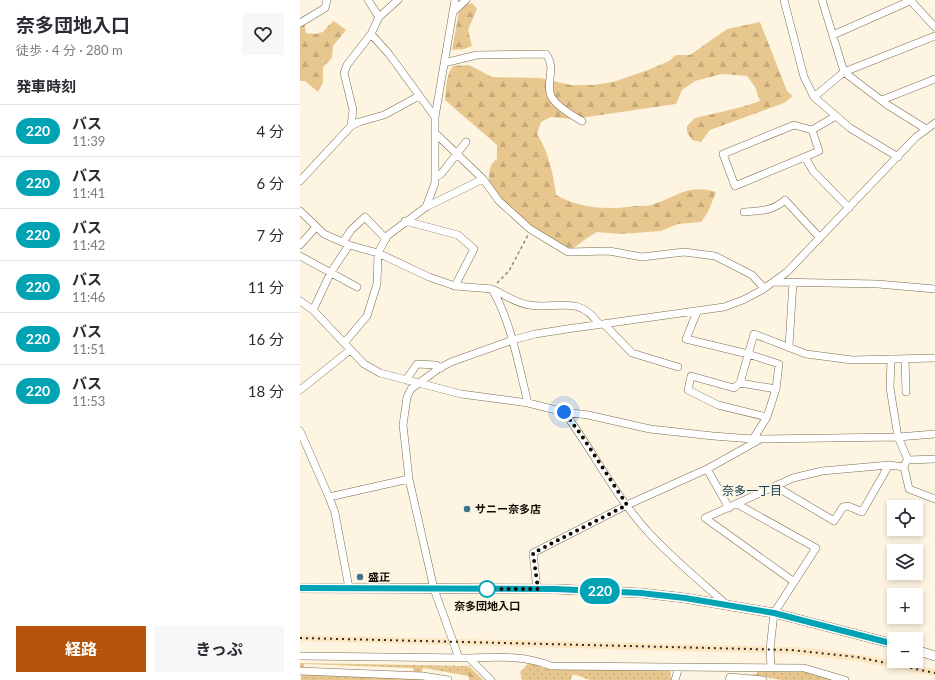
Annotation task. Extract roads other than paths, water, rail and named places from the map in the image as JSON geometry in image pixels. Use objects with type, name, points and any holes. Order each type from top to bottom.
[{"type":"main road","points":[[300,588],[538,589],[641,593],[726,604],[774,613],[887,642]]},
{"type":"main road","points":[[923,652],[935,656]]},
{"type":"street","points":[[300,23],[325,8],[327,0]]},
{"type":"street","points":[[368,0],[379,17]]},
{"type":"street","points":[[351,126],[353,110],[344,73],[354,54],[371,34],[379,17],[398,0]]},
{"type":"street","points":[[426,207],[435,183],[435,117],[455,0]]},
{"type":"street","points":[[453,12],[466,0]]},
{"type":"street","points":[[784,0],[804,77],[814,98],[850,128],[898,156]]},
{"type":"street","points":[[822,0],[844,72],[882,100],[926,129]]},
{"type":"street","points":[[833,35],[911,0],[935,27]]},
{"type":"street","points":[[371,34],[389,54],[435,117]]},
{"type":"street","points":[[814,98],[844,72],[935,36]]},
{"type":"street","points":[[444,64],[477,55],[546,54],[551,61],[551,95],[555,101],[582,121]]},
{"type":"street","points":[[882,100],[935,79]]},
{"type":"street","points":[[300,181],[351,126],[359,122],[384,115],[419,96]]},
{"type":"street","points":[[812,130],[819,151],[735,186],[723,154],[794,125],[812,130],[836,116]]},
{"type":"street","points":[[459,658],[434,589],[406,460],[404,410],[407,397],[418,384],[441,368],[514,340],[535,334],[697,312],[724,307],[743,300],[774,282],[820,238],[898,156],[926,129],[935,123]]},
{"type":"street","points":[[435,133],[457,156],[483,179],[499,201],[530,229],[568,252],[609,251],[642,257],[684,252],[715,256],[752,275],[764,288]]},
{"type":"street","points":[[435,177],[441,174],[457,156],[466,142]]},
{"type":"street","points":[[805,157],[813,171],[849,208]]},
{"type":"street","points":[[345,342],[367,316],[377,284],[378,253],[386,238],[405,221],[426,207],[483,179]]},
{"type":"street","points":[[744,212],[765,211],[778,206],[785,200],[820,238]]},
{"type":"street","points":[[300,211],[324,234],[346,244],[378,253],[429,278],[455,286],[492,289],[530,305],[578,306],[593,316],[632,354],[678,367]]},
{"type":"street","points":[[313,310],[346,244],[351,230],[365,217],[386,238]]},
{"type":"street","points":[[405,221],[458,235],[474,249],[455,286]]},
{"type":"street","points":[[300,245],[316,227]]},
{"type":"street","points":[[300,256],[357,287]]},
{"type":"street","points":[[774,282],[878,284],[935,290]]},
{"type":"street","points":[[788,346],[793,282]]},
{"type":"street","points":[[492,289],[500,303],[514,340],[528,403]]},
{"type":"street","points":[[300,301],[313,310],[345,342],[350,350],[364,364],[380,373],[461,394],[528,403],[564,412],[588,415],[650,429],[757,439],[898,437],[935,434]]},
{"type":"street","points":[[538,589],[533,553],[627,505],[707,470],[757,439],[767,417],[776,389],[779,364],[748,354],[686,339],[697,312]]},
{"type":"street","points":[[767,417],[718,405],[688,390],[691,376],[734,388],[740,383],[754,334],[806,354],[852,360],[935,358]]},
{"type":"street","points":[[300,390],[350,350]]},
{"type":"street","points":[[891,359],[890,388],[898,437],[906,463],[909,489],[935,499]]},
{"type":"street","points":[[905,359],[906,392]]},
{"type":"street","points":[[406,380],[417,364],[436,365],[441,368]]},
{"type":"street","points":[[740,383],[776,389]]},
{"type":"street","points":[[564,412],[582,436],[627,505],[650,534],[726,604]]},
{"type":"street","points":[[300,431],[330,497],[335,514],[349,588]]},
{"type":"street","points":[[793,581],[705,518],[793,478],[822,471],[889,465],[935,458]]},
{"type":"street","points":[[776,486],[834,520],[843,507],[848,506],[862,512],[889,465]]},
{"type":"street","points":[[707,470],[728,508]]},
{"type":"street","points":[[330,497],[409,478]]},
{"type":"street","points":[[737,504],[816,548],[793,581],[774,613],[770,649],[771,667]]},
{"type":"street","points":[[300,656],[459,658],[503,657],[538,660],[551,666],[804,668],[845,680]]},
{"type":"street","points":[[470,658],[491,680]]},
{"type":"street","points":[[675,680],[679,668]]},
{"type":"street","points":[[300,671],[423,676],[448,680]]},
{"type":"street","points":[[729,680],[730,677],[763,680]]},
{"type":"railway","points":[[300,638],[791,650],[857,657],[935,673]]},
{"type":"place","name":"サニー奈多店","points":[[467,509]]},
{"type":"place","name":"盛正","points":[[360,577]]},
{"type":"place","name":"奈多団地入口","points":[[487,589]]},
{"type":"district","name":"奈多一丁目","points":[[752,491]]}]
